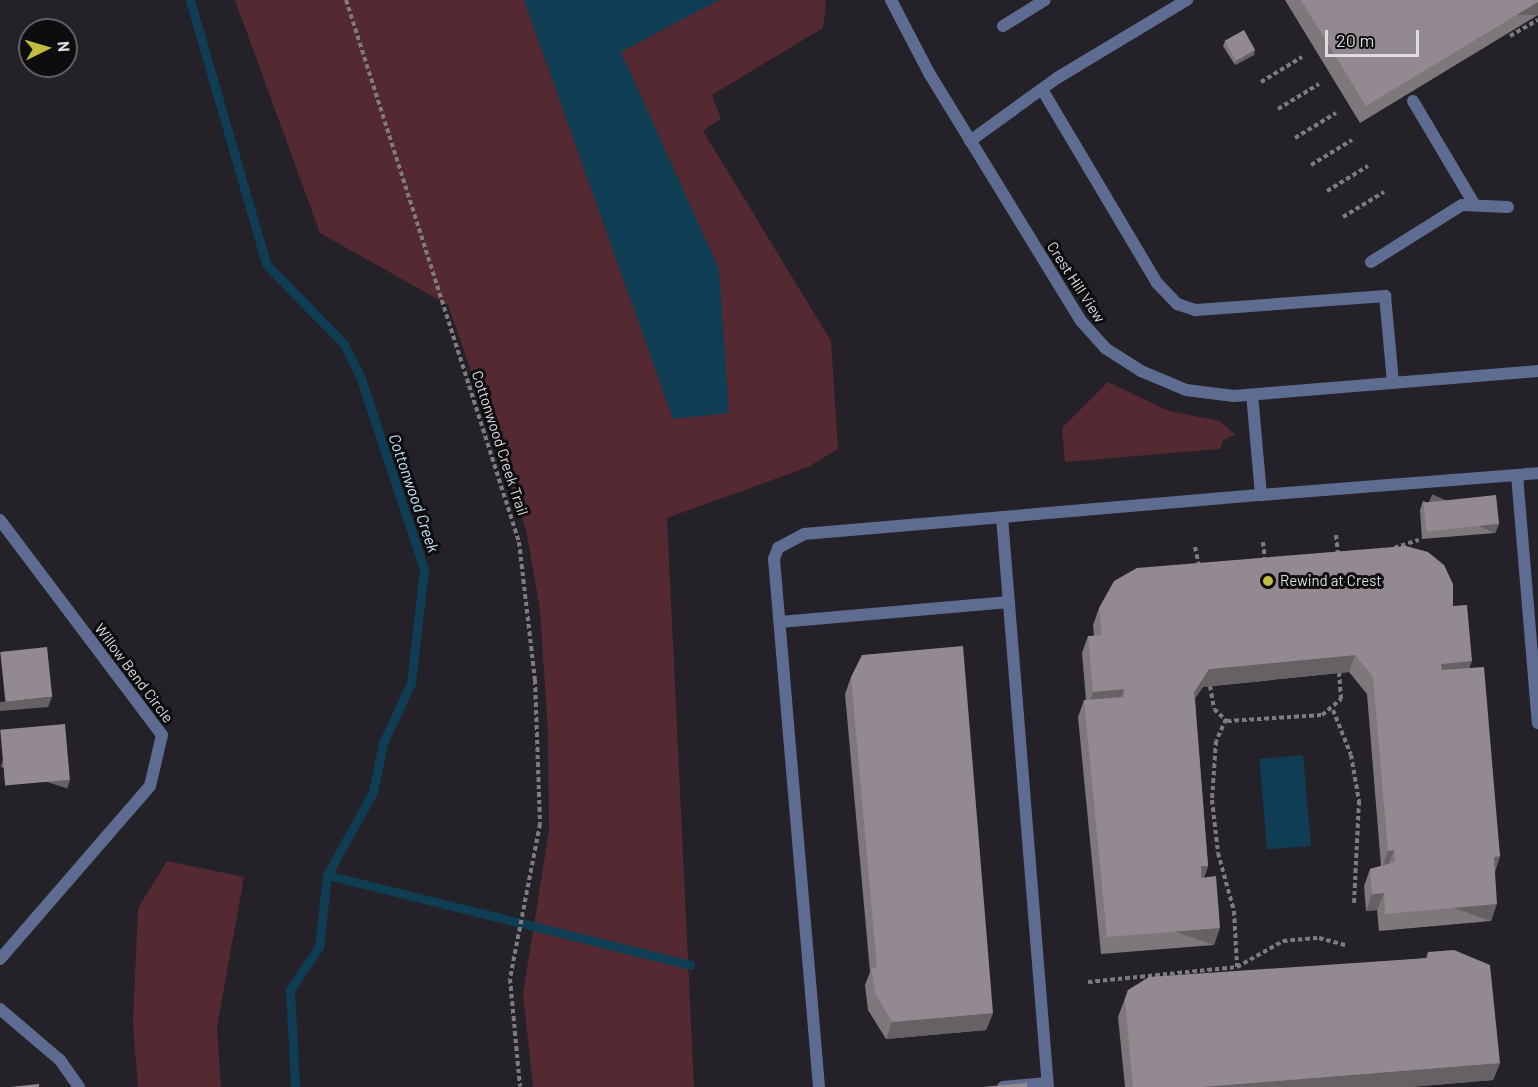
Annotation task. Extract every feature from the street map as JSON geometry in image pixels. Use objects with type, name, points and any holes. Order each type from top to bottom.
[{"type":"street","name":"Crest Hill View","points":[[891,0],[970,141],[1081,321],[1105,348],[1178,387],[1221,396],[1538,371]]},
{"type":"street","points":[[1003,26],[1045,0]]},
{"type":"street","points":[[970,141],[1043,91],[1187,0]]},
{"type":"street","points":[[1043,91],[1157,283],[1177,304],[1196,310],[1385,296],[1393,383]]},
{"type":"street","points":[[1413,101],[1473,202]]},
{"type":"street","points":[[1371,262],[1473,202],[1508,207]]},
{"type":"street","points":[[1252,395],[1261,495]]},
{"type":"street","points":[[819,1087],[774,559],[791,538],[1002,517],[1538,473]]},
{"type":"street","points":[[1517,475],[1538,723]]},
{"type":"street","points":[[1002,517],[1048,1085],[1003,1087]]},
{"type":"street","name":"Willow Bend Circle","points":[[0,520],[162,735],[150,786],[0,959]]},
{"type":"street","points":[[1524,561],[1538,560]]},
{"type":"street","points":[[780,622],[1009,602]]},
{"type":"street","points":[[0,1009],[60,1060],[79,1087]]},
{"type":"path","name":"Cottonwood Creek Trail","points":[[346,0],[519,542],[534,669],[540,824],[526,900],[516,938],[510,994],[520,1087]]},
{"type":"path","points":[[1510,36],[1538,20]]},
{"type":"path","points":[[1261,82],[1302,57]]},
{"type":"path","points":[[1278,109],[1319,84]]},
{"type":"path","points":[[1295,138],[1336,112]]},
{"type":"path","points":[[1311,165],[1352,140]]},
{"type":"path","points":[[1327,191],[1368,166]]},
{"type":"path","points":[[1342,217],[1384,192]]},
{"type":"path","points":[[1336,536],[1338,554]]},
{"type":"path","points":[[1385,550],[1419,540]]},
{"type":"path","points":[[1263,542],[1265,560]]},
{"type":"path","points":[[1195,548],[1196,566],[1208,565]]},
{"type":"path","points":[[1328,555],[1350,553]]},
{"type":"path","points":[[1253,561],[1275,559]]},
{"type":"path","points":[[1333,711],[1341,699],[1339,673]]},
{"type":"path","points":[[1210,686],[1214,709],[1226,719],[1333,711]]},
{"type":"path","points":[[1333,711],[1351,755],[1359,801],[1354,903]]},
{"type":"path","points":[[1226,719],[1216,741],[1212,800],[1218,853],[1234,911],[1237,967]]},
{"type":"path","points":[[1088,982],[1237,967],[1264,947],[1283,940],[1319,938],[1346,945]]},
{"type":"shaded area","points":[[235,0],[826,0],[823,28],[712,95],[721,119],[703,131],[831,341],[838,449],[808,467],[667,518],[694,1087],[533,1087],[523,993],[549,831],[548,734],[540,609],[526,529],[448,305],[320,233]]},
{"type":"shaded area","points":[[1108,382],[1169,411],[1220,421],[1235,435],[1223,440],[1220,449],[1065,462],[1062,428]]},
{"type":"shaded area","points":[[167,861],[244,877],[217,1027],[221,1087],[138,1087],[133,1023],[138,908]]},
{"type":"water","points":[[524,0],[719,0],[621,52],[719,269],[729,413],[673,419]]},
{"type":"water","points":[[1303,755],[1311,846],[1267,849],[1259,759]]},
{"type":"building","points":[[1301,0],[1538,0],[1538,2],[1366,106]]},
{"type":"building","points":[[1244,30],[1255,50],[1236,61],[1225,41]]},
{"type":"building","points":[[1496,495],[1499,524],[1426,531],[1423,503]]},
{"type":"building","points":[[1406,546],[1428,552],[1444,565],[1453,584],[1453,606],[1467,605],[1472,661],[1441,664],[1442,670],[1484,667],[1500,856],[1494,857],[1497,904],[1385,914],[1384,893],[1372,894],[1370,869],[1395,862],[1394,850],[1388,851],[1373,677],[1355,655],[1209,669],[1194,692],[1208,866],[1201,866],[1201,878],[1216,876],[1220,928],[1107,937],[1084,700],[1124,697],[1124,689],[1093,692],[1088,636],[1102,635],[1099,608],[1114,581],[1137,568]]},
{"type":"building","points":[[963,646],[993,1013],[892,1022],[875,993],[871,968],[877,967],[851,677],[862,655]]},
{"type":"building","points":[[47,647],[52,697],[5,702],[0,652]]},
{"type":"building","points":[[65,724],[70,780],[5,785],[0,730]]},
{"type":"building","points":[[1454,950],[1490,965],[1500,1063],[1202,1087],[1133,1087],[1125,1000],[1128,990],[1149,977],[1428,958],[1428,952]]},
{"type":"building","points":[[1027,1083],[1027,1087],[982,1087]]},
{"type":"building","points":[[39,1084],[39,1087],[10,1087]]},
{"type":"waterway","name":"Cottonwood Creek","points":[[190,0],[266,264],[344,344],[361,379],[424,570],[411,683],[383,743],[373,792],[327,875],[319,947],[290,990],[295,1087]]},
{"type":"waterway","points":[[327,875],[690,965]]},
{"type":"place","name":"Rewind at Crest","points":[[1268,581]]}]
